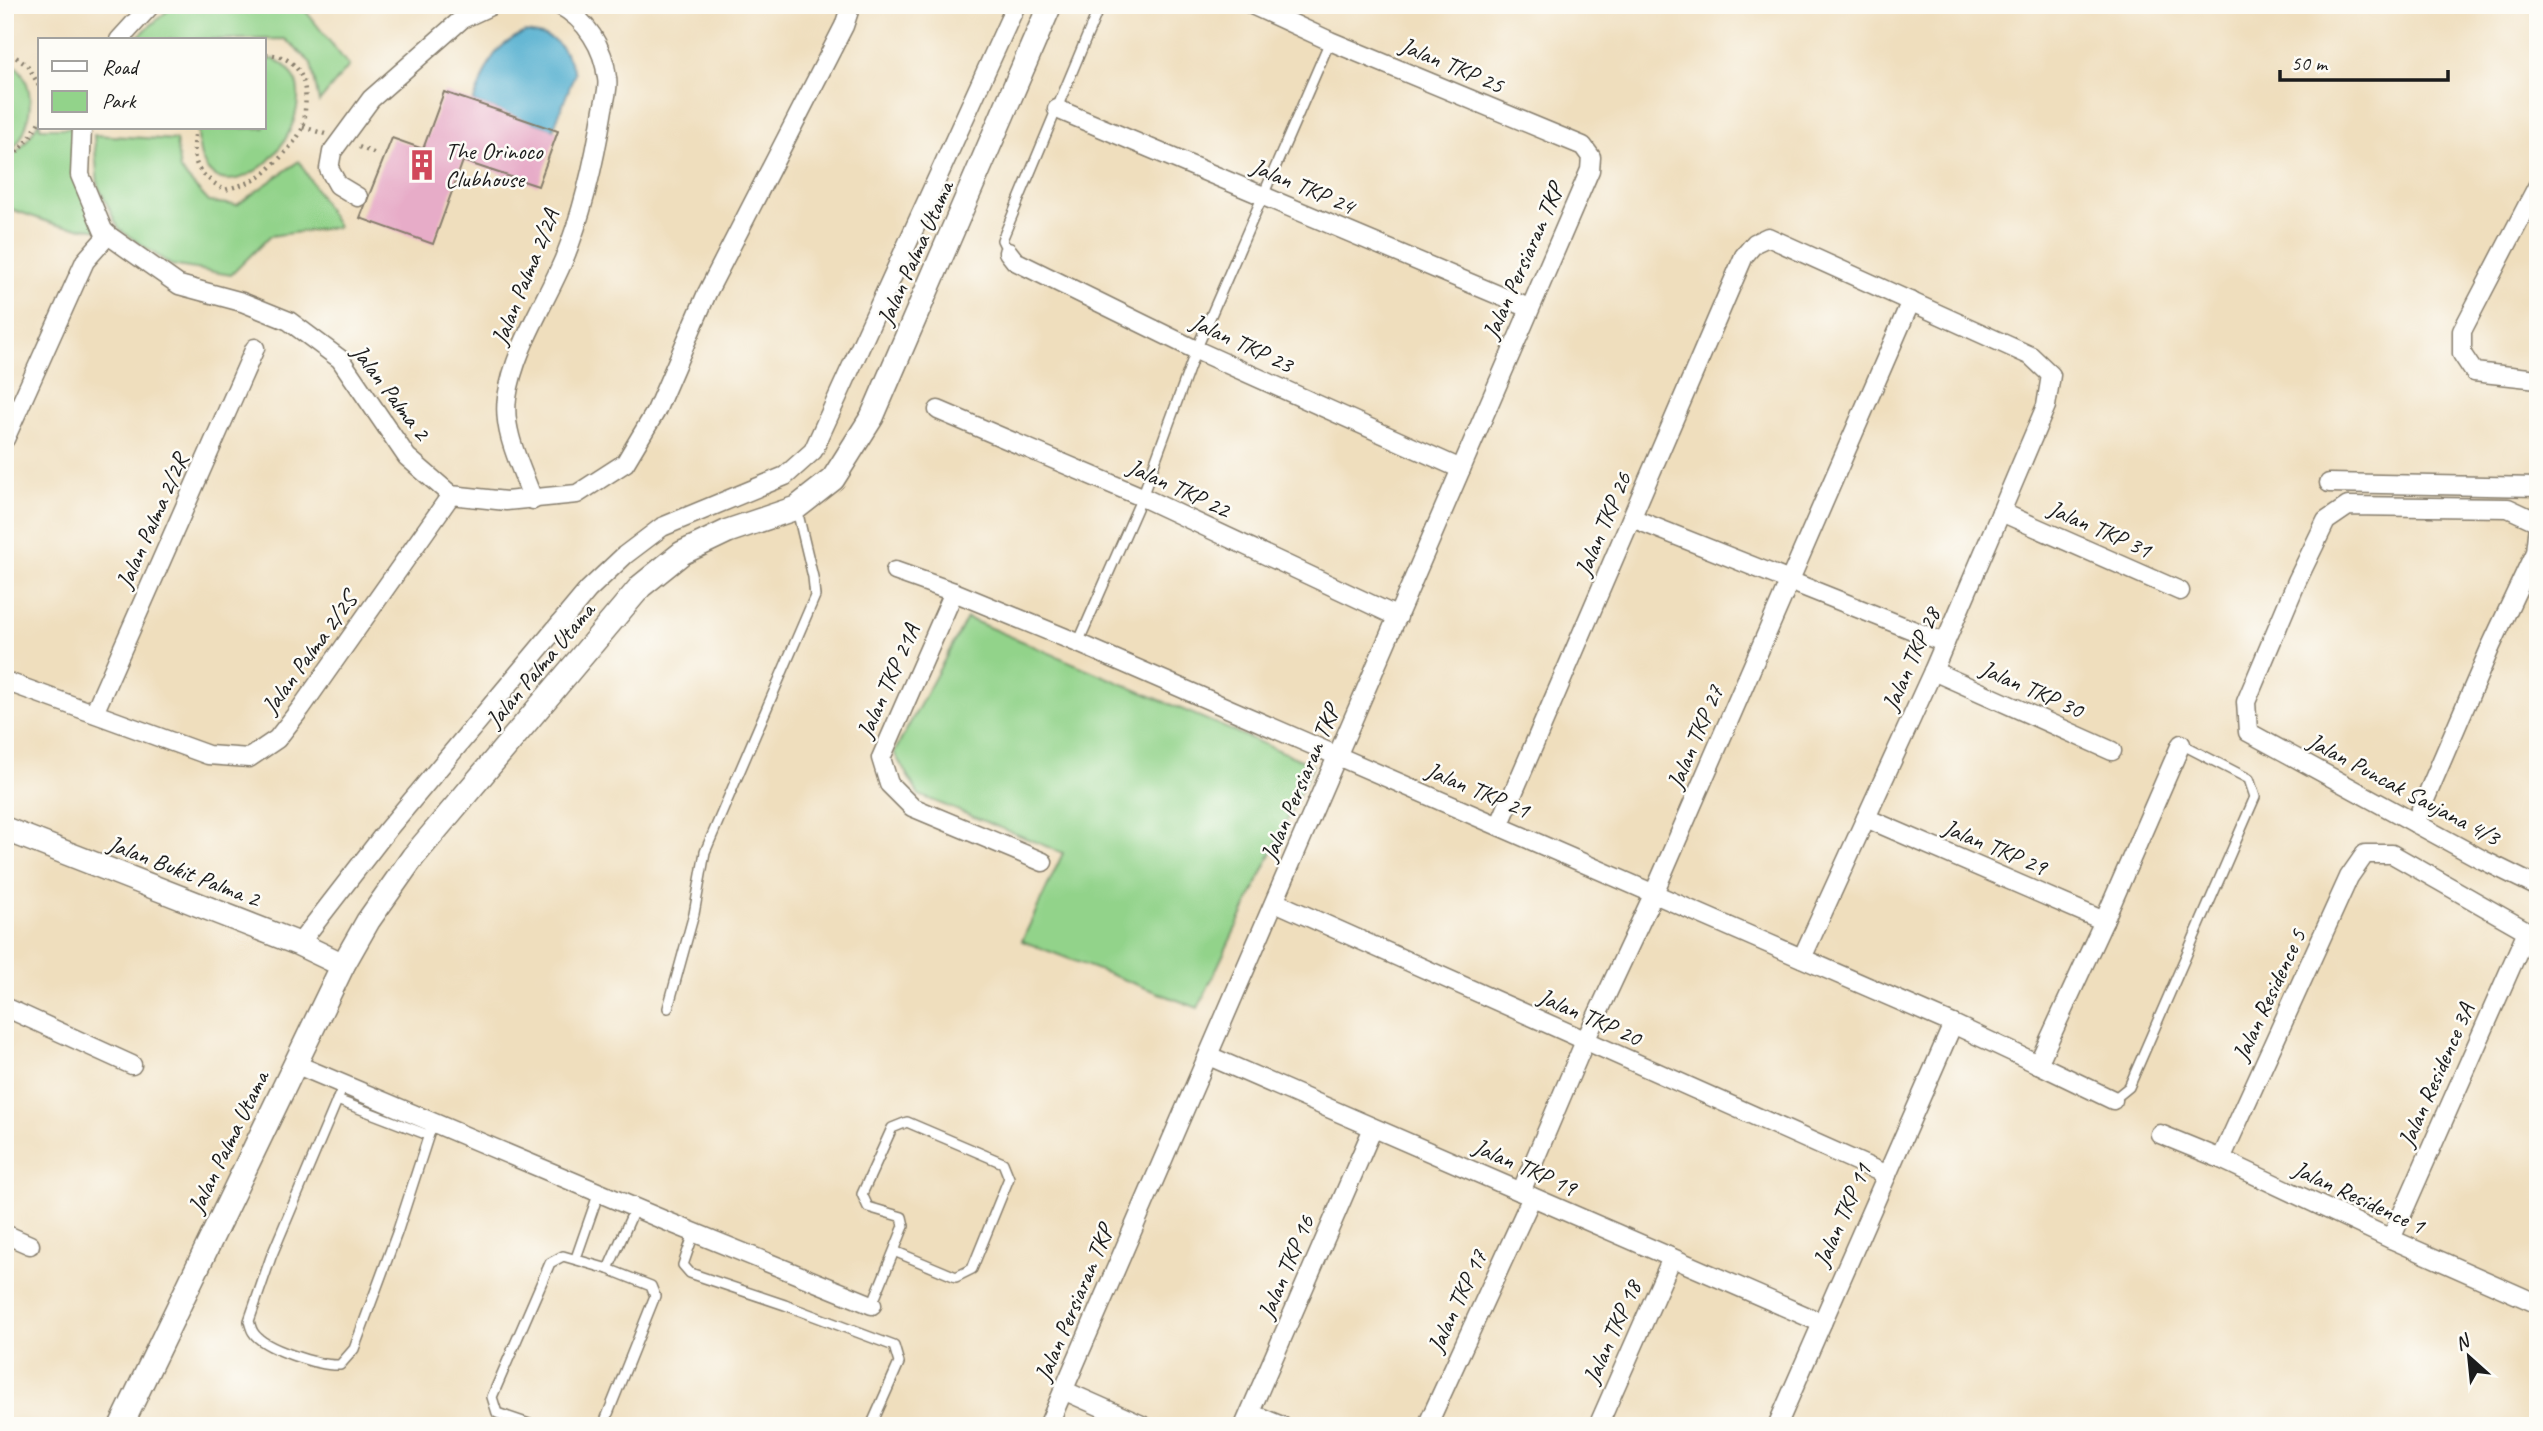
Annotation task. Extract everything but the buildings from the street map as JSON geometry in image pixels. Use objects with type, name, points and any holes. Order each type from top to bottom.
[{"type":"street","points":[[358,197],[338,185],[328,169],[332,152],[371,99],[462,19],[492,5]]},
{"type":"street","name":"Jalan Palma 2/2A","points":[[533,500],[508,432],[507,399],[516,365],[564,258],[577,219],[600,131],[608,80],[602,53],[587,29],[570,10],[559,5]]},
{"type":"street","points":[[451,495],[506,501],[577,494],[625,463],[656,411],[707,293],[844,26],[851,5]]},
{"type":"street","points":[[299,944],[388,829],[587,590],[625,555],[662,527],[785,476],[813,451],[1016,5]]},
{"type":"street","name":"Jalan Palma Utama","points":[[121,1426],[343,965],[368,921],[413,858],[641,586],[682,552],[728,531],[796,508],[833,480],[872,417],[1050,5]]},
{"type":"street","name":"Jalan TKP 25","points":[[1252,5],[1330,41],[1583,146],[1591,157]]},
{"type":"street","points":[[121,38],[147,7]]},
{"type":"street","name":"Jalan TKP 24","points":[[1057,109],[1529,308]]},
{"type":"street","name":"Jalan Palma 2","points":[[82,130],[80,175],[103,230],[108,235],[180,285],[242,302],[289,321],[340,359],[407,457],[451,495]]},
{"type":"street","name":"Jalan Persiaran TKP","points":[[1048,1426],[1339,757],[1590,170],[1591,157]]},
{"type":"street","points":[[2538,185],[2462,331],[2462,354],[2474,372],[2538,379]]},
{"type":"street","points":[[5,439],[85,261],[108,235]]},
{"type":"street","name":"Jalan TKP 26","points":[[1499,826],[1744,256],[1755,243],[1768,237],[1911,301]]},
{"type":"street","name":"Jalan TKP 23","points":[[1007,252],[1015,261],[1196,349],[1461,469]]},
{"type":"street","name":"Jalan TKP 28","points":[[1802,958],[1933,671],[2046,406],[2051,375],[2031,356],[1911,301]]},
{"type":"street","name":"Jalan TKP 27","points":[[1526,1194],[1585,1041],[1654,894],[1911,301]]},
{"type":"street","name":"Jalan Palma 2/2R","points":[[94,713],[255,348]]},
{"type":"street","name":"Jalan TKP 22","points":[[937,410],[1142,497],[1398,617]]},
{"type":"street","points":[[2329,483],[2538,487]]},
{"type":"street","name":"Jalan Palma 2/2S","points":[[5,681],[208,755],[249,758],[277,739],[293,719],[451,495]]},
{"type":"street","name":"Jalan Puncak Saujana 4/3","points":[[2538,524],[2508,508],[2348,506],[2326,521],[2297,581],[2246,702],[2248,732],[2538,887]]},
{"type":"street","name":"Jalan TKP 31","points":[[2001,512],[2180,591]]},
{"type":"street","points":[[1632,518],[1945,643]]},
{"type":"street","points":[[2414,823],[2491,646],[2536,552],[2538,524]]},
{"type":"street","name":"Jalan TKP 21","points":[[895,571],[1078,643],[1953,1024],[2113,1100]]},
{"type":"street","name":"Jalan TKP 21A","points":[[954,592],[881,758],[890,784],[912,807],[1043,862]]},
{"type":"street","name":"Jalan TKP 30","points":[[1933,671],[2112,751]]},
{"type":"street","points":[[2038,1064],[2104,921],[2180,744]]},
{"type":"street","name":"Jalan TKP 29","points":[[1866,818],[2104,921]]},
{"type":"street","name":"Jalan Bukit Palma 2","points":[[5,829],[299,944],[343,965]]},
{"type":"street","name":"Jalan Residence 5","points":[[2221,1159],[2350,877],[2365,854],[2392,854],[2527,931]]},
{"type":"street","name":"Jalan TKP 20","points":[[1275,902],[1886,1175]]},
{"type":"street","name":"Jalan Residence 3A","points":[[2391,1239],[2527,931]]},
{"type":"street","points":[[5,1007],[132,1065]]},
{"type":"street","name":"Jalan TKP 11","points":[[1777,1426],[1953,1024]]},
{"type":"street","name":"Jalan TKP 19","points":[[1209,1056],[1822,1324]]},
{"type":"street","points":[[295,1064],[340,1092],[599,1192],[872,1305]]},
{"type":"street","name":"Jalan TKP 16","points":[[1247,1419],[1373,1128]]},
{"type":"street","name":"Jalan Residence 1","points":[[2160,1134],[2221,1159],[2538,1304]]},
{"type":"street","name":"Jalan TKP 17","points":[[1427,1426],[1526,1194]]},
{"type":"street","points":[[5,1234],[30,1245]]},
{"type":"street","name":"Jalan TKP 18","points":[[1598,1426],[1672,1258]]},
{"type":"street","points":[[1063,1390],[1144,1426]]},
{"type":"street","points":[[1247,1419],[1282,1426]]},
{"type":"lane","points":[[1007,252],[1002,240],[1100,5]]},
{"type":"lane","points":[[1078,643],[1142,497],[1196,349],[1330,41]]},
{"type":"lane","points":[[668,1008],[694,914],[705,852],[815,596],[796,508]]},
{"type":"lane","points":[[2113,1100],[2129,1087],[2255,797],[2249,779],[2180,744]]},
{"type":"lane","points":[[340,1092],[271,1257],[249,1321],[252,1331],[259,1339],[281,1350],[329,1366],[340,1365],[354,1349],[397,1233],[430,1129]]},
{"type":"lane","points":[[872,1305],[904,1226],[902,1217],[868,1206],[862,1194],[892,1128],[907,1122],[1003,1163],[1009,1178],[972,1269],[956,1277],[894,1251]]},
{"type":"lane","points":[[576,1258],[599,1192]]},
{"type":"lane","points":[[608,1269],[635,1208]]},
{"type":"lane","points":[[694,1233],[683,1265],[690,1273],[894,1346],[899,1363],[871,1426]]},
{"type":"lane","points":[[535,1426],[497,1413],[492,1397],[550,1263],[563,1256],[608,1269],[650,1286],[655,1296],[603,1426]]},
{"type":"path","points":[[5,49],[29,67],[38,84]]},
{"type":"path","points":[[195,130],[192,155],[206,179],[225,190],[259,178],[283,155],[303,127],[307,96],[300,72],[293,64],[284,56],[266,54]]},
{"type":"path","points":[[5,160],[16,154],[28,141],[38,124]]},
{"type":"green space","points":[[174,5],[301,5],[349,66],[319,102],[311,63],[285,39],[136,38]]},
{"type":"green space","points":[[274,59],[281,63],[295,79],[297,108],[290,131],[277,152],[260,167],[243,177],[226,180],[211,173],[201,157],[198,130],[266,130],[266,60]]},
{"type":"green space","points":[[5,60],[17,67],[25,78],[30,106],[22,135],[15,147],[5,155]]},
{"type":"green space","points":[[38,123],[38,130],[82,130],[80,175],[103,230],[57,225],[5,207],[5,160],[25,143]]},
{"type":"green space","points":[[94,135],[176,140],[180,170],[209,202],[237,205],[299,161],[338,227],[270,236],[231,275],[171,265],[119,229],[98,186]]},
{"type":"green space","points":[[967,618],[1313,765],[1198,1008],[1022,941],[1063,853],[919,795],[894,753]]},
{"type":"water","points":[[525,32],[536,33],[557,43],[575,73],[553,130],[473,102],[496,52]]},
{"type":"place","name":"The Orinoco Clubhouse","points":[[422,165]]}]
